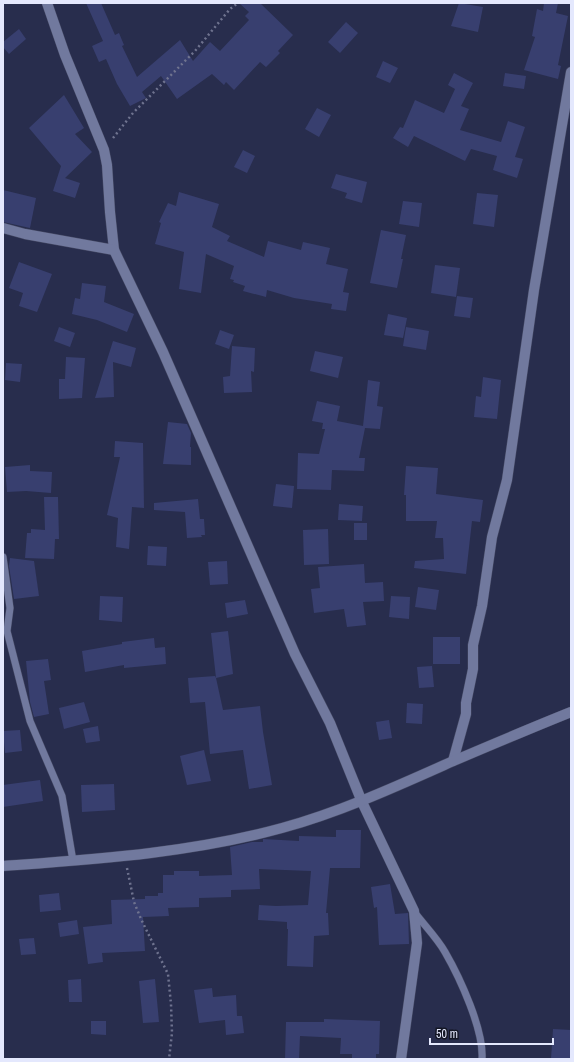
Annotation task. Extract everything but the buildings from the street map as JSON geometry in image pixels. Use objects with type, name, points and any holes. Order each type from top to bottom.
[{"type":"street","points":[[47,3],[65,55],[104,150],[107,166],[114,250],[163,352],[295,654],[330,723],[362,802],[414,911],[417,943],[401,1059]]},
{"type":"street","points":[[453,761],[466,714],[466,703],[473,668],[473,645],[482,606],[492,537],[507,480],[534,290],[571,72]]},
{"type":"street","points":[[3,228],[25,234],[114,250]]},
{"type":"street","points":[[3,866],[125,856],[198,847],[282,828],[362,802],[453,761],[570,715]]},
{"type":"lane","points":[[3,557],[10,608],[7,631],[30,721],[62,796],[73,861]]},
{"type":"lane","points":[[414,911],[445,951],[462,987],[476,1022],[483,1050],[482,1059]]},
{"type":"path","points":[[104,150],[133,113],[195,51],[230,9],[238,3]]},
{"type":"path","points":[[125,856],[134,902],[140,919],[168,974],[172,1033],[169,1059]]}]
